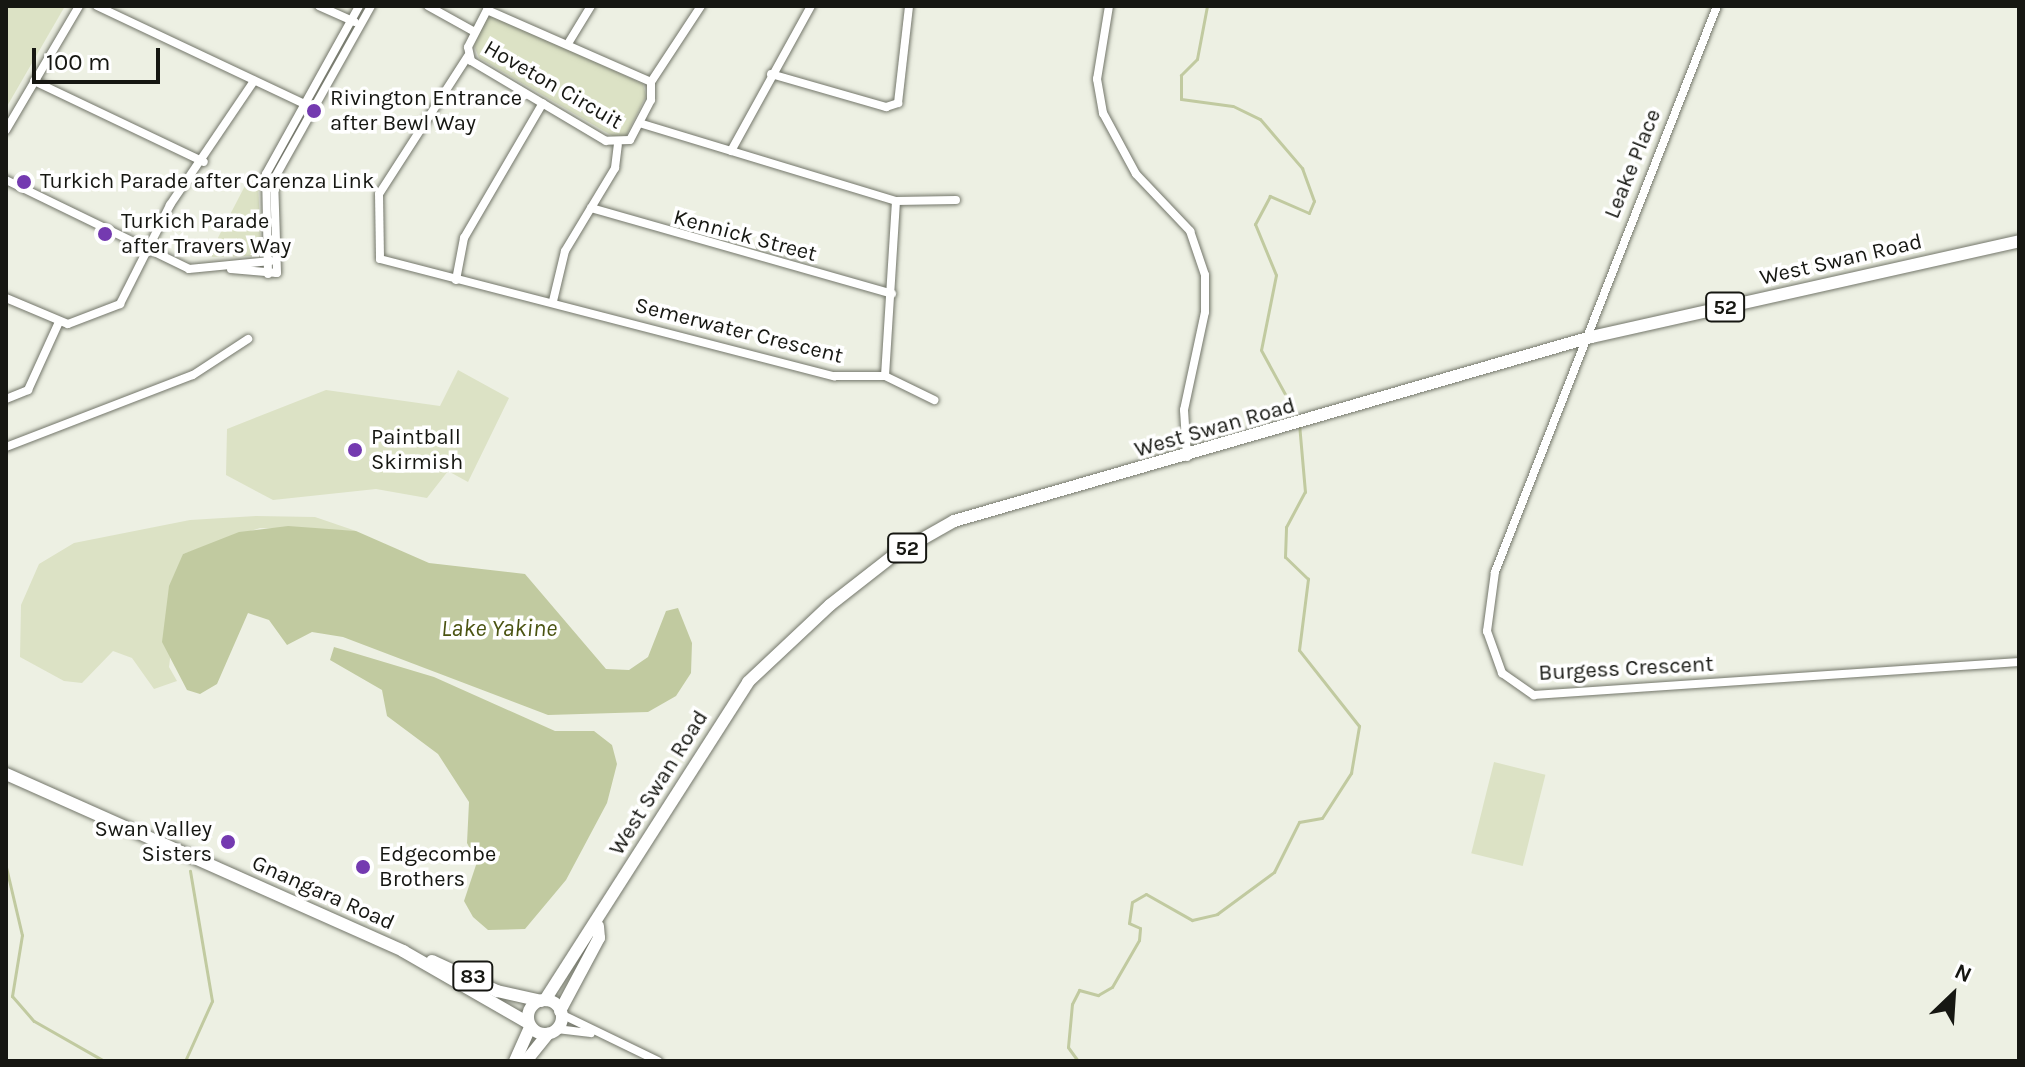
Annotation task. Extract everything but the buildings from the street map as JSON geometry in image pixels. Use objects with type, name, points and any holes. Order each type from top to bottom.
[{"type":"main road","name":"West Swan Road","points":[[543,1001],[598,926],[724,714],[830,605],[894,555],[954,521],[1268,435],[1591,337],[2019,241]]},
{"type":"main road","name":"Gnangara Road","points":[[6,774],[403,951],[505,994],[543,1001]]},
{"type":"main road","name":"West Swan Road","points":[[561,1013],[599,938],[598,926]]},
{"type":"main road","name":"Gnangara Road","points":[[403,951],[529,1025],[552,1032]]},
{"type":"main road","points":[[543,1001],[561,1013]]},
{"type":"main road","name":"52","points":[[515,1061],[529,1025],[531,1007],[543,1001]]},
{"type":"main road","name":"52","points":[[526,1061],[552,1032],[561,1013]]},
{"type":"street","points":[[6,130],[79,6]]},
{"type":"street","points":[[97,6],[306,105]]},
{"type":"street","points":[[319,6],[355,22]]},
{"type":"street","points":[[355,22],[359,6]]},
{"type":"street","points":[[6,180],[189,269],[273,273],[266,174],[355,22],[371,6]]},
{"type":"street","points":[[428,6],[473,31]]},
{"type":"street","points":[[569,42],[591,6]]},
{"type":"street","points":[[651,82],[701,6]]},
{"type":"street","points":[[731,151],[811,6]]},
{"type":"street","points":[[771,74],[886,107],[898,103],[909,6]]},
{"type":"street","points":[[1109,6],[1097,79],[1103,113],[1136,174],[1190,231],[1205,275],[1205,312],[1184,410],[1188,457]]},
{"type":"street","name":"Leake Place","points":[[1591,337],[1592,310],[1717,6]]},
{"type":"street","name":"Hoveton Circuit","points":[[490,8],[651,82],[642,124],[618,145],[468,56],[473,31],[490,8]]},
{"type":"street","name":"Semerwater Crescent","points":[[468,56],[454,69],[375,208],[380,259],[456,280],[553,301],[834,376],[885,376]]},
{"type":"street","points":[[34,81],[204,162]]},
{"type":"street","points":[[6,298],[59,322],[120,304],[170,205],[204,162],[254,81]]},
{"type":"street","points":[[456,280],[464,238],[543,103]]},
{"type":"street","points":[[642,124],[896,201],[956,200]]},
{"type":"street","points":[[553,301],[565,251],[615,168],[618,145]]},
{"type":"street","points":[[896,201],[885,376],[934,400]]},
{"type":"street","name":"Kennick Street","points":[[591,208],[892,294]]},
{"type":"street","points":[[231,269],[272,261]]},
{"type":"street","points":[[6,399],[28,390],[59,322]]},
{"type":"street","name":"Burgess Crescent","points":[[1591,337],[1495,572],[1487,631],[1502,673],[1534,695],[2019,662]]},
{"type":"street","points":[[6,447],[193,375],[248,339]]},
{"type":"street","points":[[561,1013],[658,1061]]},
{"type":"street","points":[[552,1032],[600,1034]]},
{"type":"shaded area","points":[[6,6],[65,6],[6,108]]},
{"type":"shaded area","points":[[494,15],[643,84],[646,96],[626,136],[616,138],[479,58],[474,45],[483,20]]},
{"type":"shaded area","points":[[248,180],[258,182],[261,248],[256,256],[208,257]]},
{"type":"shaded area","name":"Paintball Skirmish","points":[[458,370],[509,398],[468,482],[448,471],[427,498],[376,489],[273,500],[226,475],[227,429],[326,390],[440,406]]},
{"type":"shaded area","points":[[256,516],[315,517],[356,531],[260,528],[183,554],[169,667],[177,681],[154,689],[132,658],[113,651],[82,683],[64,681],[20,657],[21,605],[39,564],[74,543],[190,520]]},
{"type":"shaded area","points":[[1494,762],[1545,775],[1523,866],[1471,853]]},
{"type":"water","name":"Lake Yakine","points":[[288,526],[356,531],[429,563],[525,574],[606,669],[629,670],[648,657],[666,611],[678,608],[692,643],[691,673],[676,696],[648,712],[548,715],[343,637],[312,632],[287,645],[269,620],[248,613],[217,684],[200,694],[187,690],[162,642],[169,586],[183,554],[239,532]]},
{"type":"water","points":[[334,647],[434,677],[555,731],[594,731],[612,745],[617,764],[607,803],[566,880],[525,929],[488,930],[473,917],[464,901],[477,862],[467,843],[469,802],[438,754],[387,716],[382,690],[330,660]]},
{"type":"waterway","points":[[1207,6],[1197,59],[1181,75],[1181,99],[1233,106],[1260,119],[1302,168],[1314,201],[1309,213],[1270,196],[1255,224],[1276,275],[1261,350],[1297,416]]},
{"type":"waterway","points":[[1078,1061],[1068,1047],[1072,1004],[1079,990],[1098,995],[1112,987],[1139,940],[1140,928],[1129,923],[1132,902],[1146,894],[1192,920],[1217,914],[1274,872],[1299,822],[1322,818],[1351,773],[1359,726],[1299,650],[1308,579],[1285,557],[1286,527],[1305,492],[1299,424]]},
{"type":"waterway","points":[[6,867],[22,935],[12,996],[34,1021],[104,1061]]},
{"type":"waterway","points":[[185,1061],[212,1001],[190,871]]},
{"type":"place","name":"Rivington Entrance after Bewl Way","points":[[314,111]]},
{"type":"place","name":"Turkich Parade after Carenza Link","points":[[24,182]]},
{"type":"place","name":"Turkich Parade after Travers Way","points":[[105,234]]},
{"type":"place","name":"Paintball Skirmish","points":[[355,450]]},
{"type":"place","name":"Swan Valley Sisters","points":[[228,842]]},
{"type":"place","name":"Edgecombe Brothers","points":[[363,867]]}]
